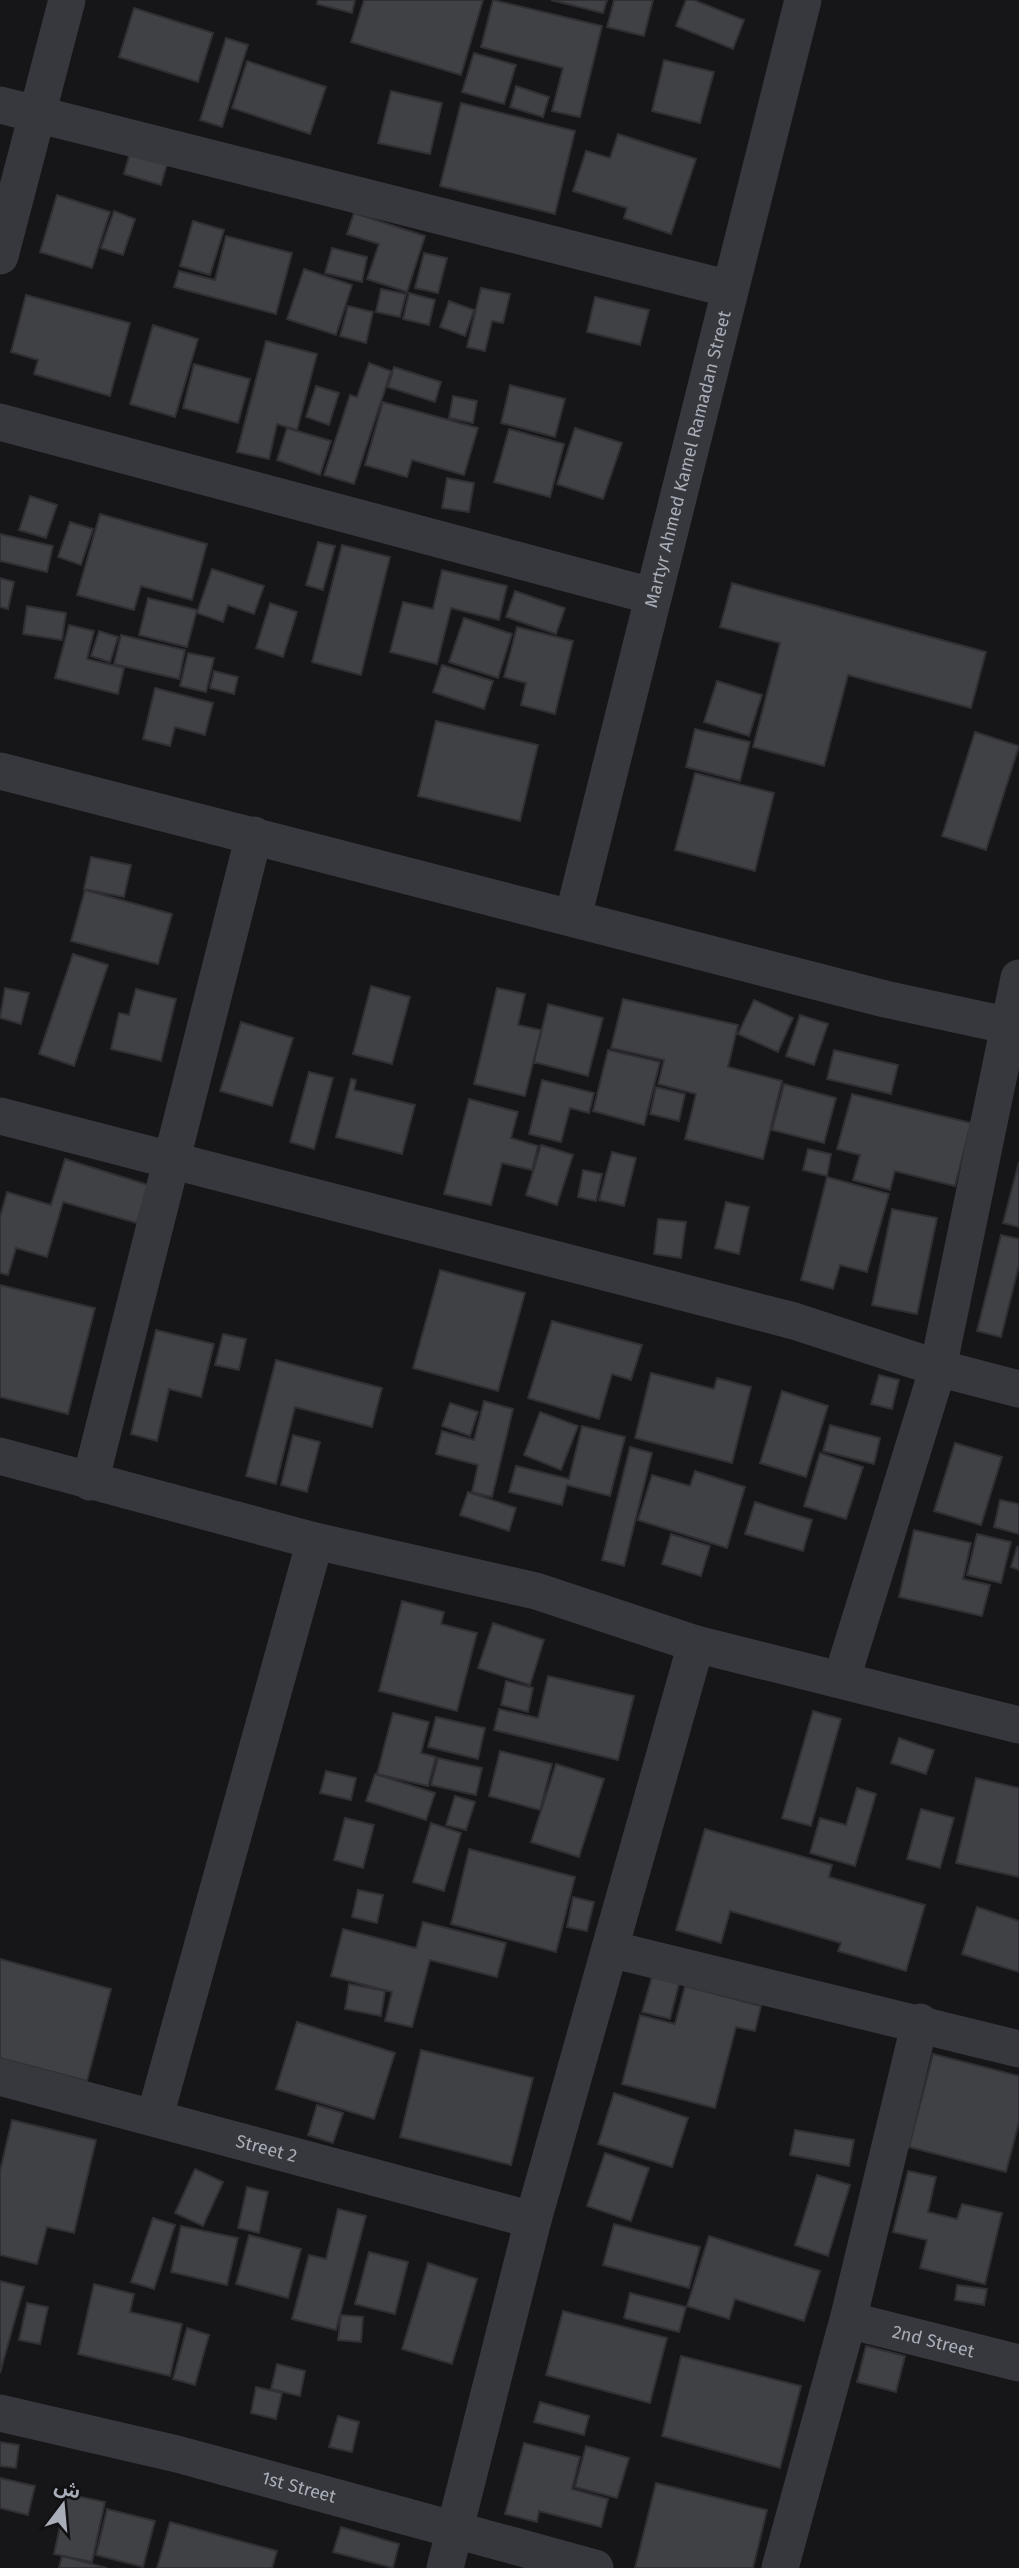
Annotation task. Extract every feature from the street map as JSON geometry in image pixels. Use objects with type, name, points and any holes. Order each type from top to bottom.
[{"type":"street","points":[[0,256],[67,0]]},
{"type":"street","name":"Martyr Ahmed Kamel Ramadan Street","points":[[573,917],[802,0]]},
{"type":"street","points":[[0,105],[730,289]]},
{"type":"street","points":[[0,422],[653,596]]},
{"type":"street","points":[[0,771],[885,999],[1014,1027]]},
{"type":"street","points":[[90,1482],[254,835]]},
{"type":"street","points":[[842,1678],[938,1368],[1014,1027],[1019,978]]},
{"type":"street","points":[[0,1116],[794,1321],[938,1368],[1019,1388]]},
{"type":"street","points":[[0,1456],[315,1541],[536,1591],[696,1644],[842,1678],[1019,1725]]},
{"type":"street","points":[[155,2116],[315,1541]]},
{"type":"street","points":[[445,2568],[533,2221],[696,1644]]},
{"type":"street","points":[[610,1949],[920,2022],[1019,2049]]},
{"type":"street","points":[[780,2568],[848,2320],[920,2022]]},
{"type":"street","name":"Street 2","points":[[0,2077],[155,2116],[533,2221]]},
{"type":"street","name":"2nd Street","points":[[848,2320],[1019,2363]]},
{"type":"street","name":"1st Street","points":[[0,2413],[177,2454],[453,2532],[595,2568]]},
{"type":"building","points":[[318,0],[355,0],[352,13],[317,4]]},
{"type":"building","points":[[364,0],[483,0],[461,75],[351,42]]},
{"type":"building","points":[[493,0],[602,26],[580,117],[552,111],[563,68],[481,47]]},
{"type":"building","points":[[551,0],[607,0],[603,13]]},
{"type":"building","points":[[614,0],[653,0],[644,36],[607,27]]},
{"type":"building","points":[[686,0],[694,0],[744,20],[733,49],[676,26]]},
{"type":"building","points":[[134,8],[213,33],[198,82],[119,57]]},
{"type":"building","points":[[226,38],[248,45],[222,127],[200,120]]},
{"type":"building","points":[[474,53],[516,65],[504,104],[462,92]]},
{"type":"building","points":[[664,60],[714,72],[700,123],[652,111]]},
{"type":"building","points":[[247,61],[326,87],[310,134],[232,108]]},
{"type":"building","points":[[516,86],[549,97],[543,117],[510,107]]},
{"type":"building","points":[[391,91],[442,103],[430,154],[378,143]]},
{"type":"building","points":[[461,103],[575,131],[555,214],[440,186]]},
{"type":"building","points":[[618,134],[696,159],[671,234],[624,218],[627,208],[573,191],[586,151],[610,158]]},
{"type":"building","points":[[130,153],[167,164],[161,185],[124,174]]},
{"type":"building","points":[[57,195],[110,212],[92,268],[40,252]]},
{"type":"building","points":[[114,211],[135,219],[123,255],[101,248]]},
{"type":"building","points":[[354,213],[425,236],[407,292],[367,279],[379,244],[347,234]]},
{"type":"building","points":[[193,221],[224,230],[210,275],[180,266]]},
{"type":"building","points":[[226,236],[292,253],[276,314],[174,287],[179,271],[215,280]]},
{"type":"building","points":[[332,248],[367,257],[362,282],[325,273]]},
{"type":"building","points":[[424,253],[447,258],[438,293],[415,288]]},
{"type":"building","points":[[304,269],[352,285],[336,335],[287,319]]},
{"type":"building","points":[[481,288],[510,294],[503,323],[492,321],[485,351],[467,347]]},
{"type":"building","points":[[381,289],[406,294],[400,317],[376,312]]},
{"type":"building","points":[[409,293],[435,300],[429,325],[403,319]]},
{"type":"building","points":[[26,295],[130,323],[110,396],[34,374],[38,360],[11,352]]},
{"type":"building","points":[[595,297],[649,310],[640,345],[587,332]]},
{"type":"building","points":[[449,301],[474,310],[465,336],[440,327]]},
{"type":"building","points":[[348,306],[373,312],[366,343],[340,336]]},
{"type":"building","points":[[153,325],[198,339],[175,417],[130,404]]},
{"type":"building","points":[[266,341],[317,354],[297,430],[277,424],[269,459],[237,452]]},
{"type":"building","points":[[369,363],[391,371],[354,484],[324,475],[350,395],[357,397]]},
{"type":"building","points":[[194,364],[250,379],[238,423],[183,408]]},
{"type":"building","points":[[394,367],[441,382],[435,402],[388,387]]},
{"type":"building","points":[[510,385],[565,399],[555,437],[501,423]]},
{"type":"building","points":[[316,386],[339,393],[329,425],[306,417]]},
{"type":"building","points":[[453,396],[477,401],[473,423],[449,418]]},
{"type":"building","points":[[383,402],[478,428],[464,475],[412,460],[407,477],[365,465]]},
{"type":"building","points":[[287,428],[331,441],[320,475],[277,460]]},
{"type":"building","points":[[575,428],[622,443],[603,499],[557,484]]},
{"type":"building","points":[[509,429],[564,444],[550,497],[494,482]]},
{"type":"building","points":[[447,478],[474,483],[469,512],[442,508]]},
{"type":"building","points":[[30,496],[57,505],[46,538],[19,530]]},
{"type":"building","points":[[100,514],[207,544],[192,600],[141,586],[134,610],[77,595]]},
{"type":"building","points":[[70,522],[93,529],[81,565],[58,557]]},
{"type":"building","points":[[0,534],[53,546],[47,572],[0,561]]},
{"type":"building","points":[[318,542],[335,546],[323,590],[306,585]]},
{"type":"building","points":[[342,545],[390,557],[361,675],[312,662]]},
{"type":"building","points":[[212,569],[264,586],[254,614],[228,605],[223,622],[197,613]]},
{"type":"building","points":[[442,570],[507,586],[499,620],[451,608],[437,664],[390,652],[403,602],[433,609]]},
{"type":"building","points":[[0,578],[14,582],[8,609],[0,607]]},
{"type":"building","points":[[732,583],[986,652],[971,708],[848,675],[824,766],[753,747],[780,643],[720,627]]},
{"type":"building","points":[[515,591],[565,608],[556,634],[506,617]]},
{"type":"building","points":[[148,598],[197,610],[187,647],[139,635]]},
{"type":"building","points":[[270,603],[297,612],[283,657],[256,648]]},
{"type":"building","points":[[27,606],[66,613],[62,640],[23,634]]},
{"type":"building","points":[[464,618],[512,634],[498,678],[449,662]]},
{"type":"building","points":[[69,625],[94,631],[87,659],[124,668],[118,694],[55,678]]},
{"type":"building","points":[[517,627],[573,641],[555,714],[521,705],[526,683],[504,677]]},
{"type":"building","points":[[99,631],[118,637],[110,662],[91,656]]},
{"type":"building","points":[[121,635],[185,650],[179,679],[114,664]]},
{"type":"building","points":[[188,653],[214,658],[206,692],[180,686]]},
{"type":"building","points":[[442,665],[493,681],[484,709],[433,692]]},
{"type":"building","points":[[214,671],[238,677],[234,694],[210,688]]},
{"type":"building","points":[[717,681],[762,695],[749,736],[704,722]]},
{"type":"building","points":[[155,688],[213,703],[205,735],[175,727],[170,746],[143,739]]},
{"type":"building","points":[[436,721],[538,745],[520,821],[418,796]]},
{"type":"building","points":[[695,729],[750,742],[740,781],[686,767]]},
{"type":"building","points":[[975,732],[1019,746],[986,850],[942,836]]},
{"type":"building","points":[[695,773],[774,793],[755,871],[675,850]]},
{"type":"building","points":[[91,857],[131,865],[124,897],[84,889]]},
{"type":"building","points":[[85,890],[172,914],[158,964],[71,941]]},
{"type":"building","points":[[73,954],[108,965],[74,1066],[39,1054]]},
{"type":"building","points":[[371,986],[410,997],[392,1064],[353,1054]]},
{"type":"building","points":[[5,988],[29,993],[21,1024],[0,1018]]},
{"type":"building","points":[[497,988],[525,994],[518,1025],[541,1030],[525,1096],[474,1084]]},
{"type":"building","points":[[136,989],[176,999],[161,1061],[111,1049],[119,1013],[129,1015]]},
{"type":"building","points":[[623,999],[738,1025],[728,1067],[782,1081],[763,1159],[685,1139],[696,1094],[658,1084],[664,1060],[611,1048]]},
{"type":"building","points":[[754,1000],[793,1018],[778,1052],[738,1034]]},
{"type":"building","points":[[548,1004],[603,1018],[588,1076],[534,1062]]},
{"type":"building","points":[[800,1015],[828,1024],[814,1065],[786,1056]]},
{"type":"building","points":[[241,1022],[293,1038],[272,1106],[220,1091]]},
{"type":"building","points":[[608,1050],[660,1062],[644,1125],[593,1111]]},
{"type":"building","points":[[834,1050],[898,1065],[891,1094],[827,1079]]},
{"type":"building","points":[[309,1072],[333,1078],[314,1149],[290,1142]]},
{"type":"building","points":[[351,1079],[356,1080],[354,1090],[415,1105],[402,1154],[336,1137]]},
{"type":"building","points":[[542,1080],[594,1093],[589,1113],[570,1108],[561,1142],[529,1134]]},
{"type":"building","points":[[784,1084],[836,1098],[824,1143],[772,1130]]},
{"type":"building","points":[[656,1087],[685,1094],[679,1121],[650,1114]]},
{"type":"building","points":[[852,1094],[971,1123],[955,1186],[895,1171],[890,1190],[853,1180],[860,1155],[837,1149]]},
{"type":"building","points":[[469,1099],[518,1112],[511,1138],[538,1146],[532,1170],[502,1163],[491,1205],[444,1194]]},
{"type":"building","points":[[541,1145],[573,1155],[557,1205],[526,1195]]},
{"type":"building","points":[[808,1149],[831,1154],[827,1176],[803,1170]]},
{"type":"building","points":[[612,1152],[636,1158],[624,1206],[599,1200]]},
{"type":"building","points":[[65,1159],[148,1185],[137,1223],[63,1202],[47,1257],[16,1248],[8,1275],[0,1273],[0,1217],[7,1192],[51,1205]]},
{"type":"building","points":[[1019,1162],[1019,1227],[1003,1223]]},
{"type":"building","points":[[583,1170],[602,1174],[596,1201],[578,1197]]},
{"type":"building","points":[[827,1177],[889,1194],[867,1272],[840,1265],[833,1289],[801,1280]]},
{"type":"building","points":[[726,1202],[749,1207],[739,1254],[715,1248]]},
{"type":"building","points":[[892,1209],[937,1218],[917,1314],[872,1305]]},
{"type":"building","points":[[658,1219],[686,1222],[681,1258],[654,1254]]},
{"type":"building","points":[[1001,1235],[1019,1239],[1019,1265],[1001,1337],[977,1331]]},
{"type":"building","points":[[440,1270],[525,1293],[498,1391],[413,1368]]},
{"type":"building","points":[[0,1285],[95,1308],[68,1414],[0,1397]]},
{"type":"building","points":[[552,1321],[642,1345],[631,1380],[612,1374],[599,1419],[528,1398]]},
{"type":"building","points":[[156,1330],[214,1344],[201,1397],[169,1389],[157,1441],[131,1434]]},
{"type":"building","points":[[223,1334],[246,1339],[239,1370],[215,1365]]},
{"type":"building","points":[[276,1360],[382,1388],[372,1427],[295,1407],[276,1484],[246,1476]]},
{"type":"building","points":[[651,1373],[714,1389],[717,1378],[751,1387],[732,1463],[635,1438]]},
{"type":"building","points":[[879,1375],[899,1380],[892,1409],[871,1404]]},
{"type":"building","points":[[782,1391],[828,1406],[806,1477],[760,1463]]},
{"type":"building","points":[[484,1401],[513,1409],[492,1497],[472,1492],[478,1465],[436,1454],[442,1431],[474,1440]]},
{"type":"building","points":[[450,1403],[478,1412],[470,1436],[442,1426]]},
{"type":"building","points":[[540,1412],[578,1426],[561,1470],[524,1455]]},
{"type":"building","points":[[830,1425],[880,1438],[874,1464],[823,1451]]},
{"type":"building","points":[[582,1426],[625,1437],[610,1496],[567,1485],[562,1505],[509,1492],[516,1466],[569,1479]]},
{"type":"building","points":[[293,1435],[320,1442],[307,1492],[281,1485]]},
{"type":"building","points":[[955,1443],[1002,1457],[981,1525],[934,1511]]},
{"type":"building","points":[[630,1447],[652,1453],[624,1566],[602,1560]]},
{"type":"building","points":[[820,1453],[863,1467],[846,1519],[804,1506]]},
{"type":"building","points":[[695,1471],[745,1487],[727,1548],[638,1520],[652,1475],[690,1486]]},
{"type":"building","points":[[468,1492],[516,1508],[509,1531],[460,1515]]},
{"type":"building","points":[[1000,1500],[1019,1504],[1019,1534],[994,1527]]},
{"type":"building","points":[[755,1502],[812,1520],[803,1551],[745,1534]]},
{"type":"building","points":[[914,1530],[971,1543],[963,1579],[990,1585],[982,1616],[899,1597]]},
{"type":"building","points":[[671,1534],[710,1546],[701,1576],[662,1564]]},
{"type":"building","points":[[977,1534],[1011,1542],[1001,1583],[967,1575]]},
{"type":"building","points":[[1019,1547],[1019,1570],[1011,1567]]},
{"type":"building","points":[[402,1601],[444,1612],[441,1624],[477,1633],[457,1711],[379,1691]]},
{"type":"building","points":[[493,1623],[544,1640],[530,1685],[478,1668]]},
{"type":"building","points":[[548,1676],[634,1696],[618,1760],[494,1730],[499,1709],[538,1718]]},
{"type":"building","points":[[506,1681],[533,1688],[528,1712],[501,1705]]},
{"type":"building","points":[[813,1711],[841,1719],[811,1826],[782,1818]]},
{"type":"building","points":[[393,1713],[429,1722],[421,1753],[436,1757],[428,1786],[377,1774]]},
{"type":"building","points":[[436,1717],[485,1728],[478,1759],[428,1747]]},
{"type":"building","points":[[899,1738],[934,1750],[926,1774],[891,1763]]},
{"type":"building","points":[[500,1751],[552,1764],[540,1810],[489,1796]]},
{"type":"building","points":[[438,1758],[482,1768],[476,1795],[431,1785]]},
{"type":"building","points":[[556,1764],[604,1779],[579,1857],[531,1842]]},
{"type":"building","points":[[326,1771],[356,1778],[351,1800],[320,1793]]},
{"type":"building","points":[[375,1774],[435,1793],[426,1820],[366,1801]]},
{"type":"building","points":[[976,1778],[1019,1788],[1019,1877],[956,1863]]},
{"type":"building","points":[[857,1788],[876,1794],[855,1866],[810,1853],[820,1818],[846,1825]]},
{"type":"building","points":[[455,1796],[475,1802],[466,1830],[446,1825]]},
{"type":"building","points":[[921,1809],[954,1818],[940,1868],[907,1859]]},
{"type":"building","points":[[345,1818],[374,1825],[363,1868],[334,1860]]},
{"type":"building","points":[[431,1823],[461,1833],[444,1891],[413,1882]]},
{"type":"building","points":[[705,1829],[832,1865],[829,1877],[925,1905],[906,1971],[838,1951],[841,1943],[730,1911],[721,1943],[676,1930]]},
{"type":"building","points":[[469,1849],[575,1877],[556,1952],[451,1924]]},
{"type":"building","points":[[358,1890],[383,1895],[377,1923],[352,1917]]},
{"type":"building","points":[[573,1897],[594,1902],[587,1931],[567,1927]]},
{"type":"building","points":[[977,1907],[1019,1921],[1019,1972],[962,1954]]},
{"type":"building","points":[[423,1922],[506,1943],[497,1977],[430,1960],[412,2027],[385,2021],[392,1992],[331,1976],[343,1929],[416,1948]]},
{"type":"building","points":[[0,1959],[111,1989],[87,2081],[0,2058]]},
{"type":"building","points":[[652,1977],[679,1984],[670,2019],[642,2012]]},
{"type":"building","points":[[349,1984],[385,1991],[381,2016],[345,2009]]},
{"type":"building","points":[[685,1986],[761,2006],[755,2031],[736,2027],[715,2108],[622,2084],[640,2015],[675,2024]]},
{"type":"building","points":[[297,2022],[395,2053],[374,2119],[276,2089]]},
{"type":"building","points":[[421,2050],[533,2078],[511,2165],[400,2137]]},
{"type":"building","points":[[933,2054],[1019,2076],[1019,2122],[1006,2172],[909,2147]]},
{"type":"building","points":[[614,2093],[688,2118],[672,2167],[598,2144]]},
{"type":"building","points":[[317,2105],[343,2113],[333,2143],[308,2135]]},
{"type":"building","points":[[12,2120],[96,2140],[74,2233],[47,2227],[37,2264],[0,2255],[0,2171]]},
{"type":"building","points":[[795,2130],[854,2140],[849,2166],[790,2155]]},
{"type":"building","points":[[605,2153],[649,2168],[631,2221],[587,2206]]},
{"type":"building","points":[[195,2169],[223,2182],[203,2226],[175,2213]]},
{"type":"building","points":[[908,2171],[936,2177],[928,2212],[957,2219],[962,2204],[1002,2213],[985,2284],[920,2268],[927,2240],[893,2232]]},
{"type":"building","points":[[817,2175],[850,2185],[828,2256],[795,2245]]},
{"type":"building","points":[[247,2187],[268,2192],[259,2233],[238,2228]]},
{"type":"building","points":[[338,2209],[366,2216],[336,2330],[292,2319],[309,2255],[326,2259]]},
{"type":"building","points":[[153,2218],[175,2225],[154,2289],[131,2282]]},
{"type":"building","points":[[614,2224],[700,2247],[689,2288],[603,2265]]},
{"type":"building","points":[[181,2226],[238,2238],[227,2285],[171,2272]]},
{"type":"building","points":[[249,2235],[301,2249],[288,2298],[236,2284]]},
{"type":"building","points":[[709,2236],[820,2271],[804,2321],[735,2299],[729,2319],[687,2306]]},
{"type":"building","points":[[369,2252],[408,2262],[395,2314],[355,2304]]},
{"type":"building","points":[[428,2263],[477,2279],[452,2364],[402,2349]]},
{"type":"building","points":[[0,2281],[24,2287],[0,2373]]},
{"type":"building","points":[[94,2284],[134,2294],[130,2312],[182,2324],[170,2376],[78,2354]]},
{"type":"building","points":[[957,2285],[987,2289],[984,2305],[955,2300]]},
{"type":"building","points":[[630,2293],[686,2307],[679,2332],[624,2318]]},
{"type":"building","points":[[27,2303],[48,2307],[40,2344],[19,2340]]},
{"type":"building","points":[[563,2311],[667,2338],[650,2403],[546,2375]]},
{"type":"building","points":[[341,2315],[363,2317],[361,2342],[338,2340]]},
{"type":"building","points":[[187,2328],[209,2335],[195,2385],[173,2379]]},
{"type":"building","points":[[866,2346],[905,2356],[896,2392],[857,2382]]},
{"type":"building","points":[[681,2356],[801,2386],[780,2468],[662,2436]]},
{"type":"building","points":[[277,2364],[305,2371],[300,2396],[271,2389]]},
{"type":"building","points":[[256,2387],[282,2393],[276,2419],[251,2413]]},
{"type":"building","points":[[540,2402],[589,2416],[584,2435],[534,2422]]},
{"type":"building","points":[[338,2416],[359,2422],[352,2452],[329,2447]]},
{"type":"building","points":[[0,2442],[19,2445],[16,2468],[0,2466]]},
{"type":"building","points":[[524,2443],[580,2457],[572,2489],[608,2499],[601,2527],[539,2511],[537,2522],[505,2514]]},
{"type":"building","points":[[586,2446],[629,2458],[617,2498],[575,2487]]},
{"type":"building","points":[[0,2478],[35,2486],[28,2515],[0,2508]]},
{"type":"building","points":[[656,2483],[767,2510],[753,2568],[635,2568]]},
{"type":"building","points":[[67,2494],[105,2502],[92,2562],[54,2554]]},
{"type":"building","points":[[107,2509],[155,2521],[143,2567],[96,2555]]},
{"type":"building","points":[[170,2522],[277,2551],[272,2568],[157,2568]]},
{"type":"building","points":[[341,2527],[399,2544],[393,2568],[333,2552]]},
{"type":"building","points":[[62,2556],[107,2568],[59,2568]]}]
